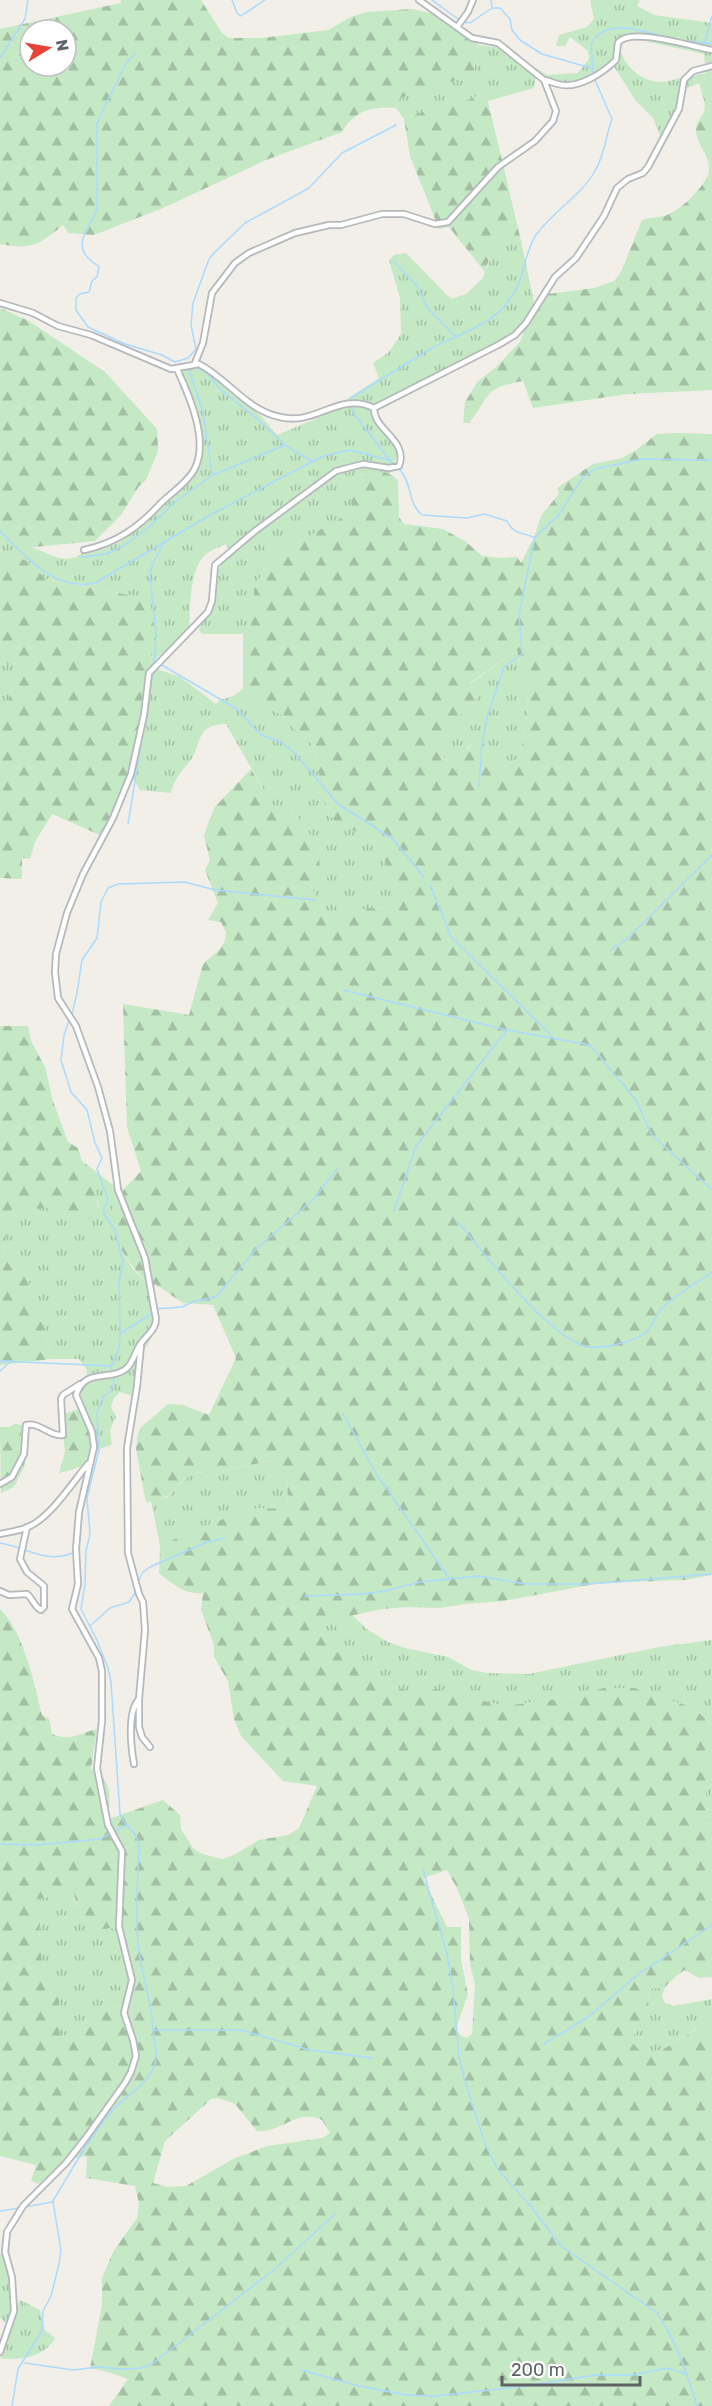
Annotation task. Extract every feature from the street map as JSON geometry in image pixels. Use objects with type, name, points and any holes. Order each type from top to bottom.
[{"type":"street","points":[[419,0],[472,38],[498,43],[544,80],[558,84],[574,85],[603,71],[616,60],[618,43],[625,37],[648,37],[712,50]]},
{"type":"street","points":[[457,27],[468,12],[472,0]]},
{"type":"street","points":[[0,303],[33,313],[58,326],[91,335],[171,369],[195,363],[211,371],[255,407],[278,417],[301,418],[355,402],[374,408],[500,344],[521,328],[550,284],[576,258],[604,216],[616,188],[628,179],[643,173],[648,167],[679,109],[686,76],[693,71],[712,66]]},
{"type":"street","points":[[195,363],[202,343],[212,293],[235,263],[249,253],[295,233],[329,225],[341,225],[382,214],[404,214],[435,224],[444,224],[454,217],[498,167],[535,141],[553,121],[556,111],[544,80]]},
{"type":"street","points":[[84,550],[116,541],[134,528],[195,469],[198,447],[195,410],[177,369]]},
{"type":"street","points":[[0,1484],[12,1477],[24,1454],[26,1425],[36,1425],[58,1436],[63,1435],[61,1399],[63,1395],[91,1377],[123,1370],[130,1364],[142,1342],[156,1324],[146,1258],[118,1190],[110,1131],[98,1087],[76,1026],[58,998],[55,972],[60,936],[83,874],[113,818],[131,774],[144,715],[147,680],[151,670],[175,644],[194,629],[208,612],[212,601],[213,569],[218,562],[336,471],[363,464],[389,468],[399,466],[400,451],[393,438],[376,418],[374,408]]},
{"type":"street","points":[[142,1342],[136,1396],[128,1438],[128,1553],[143,1602],[145,1630],[139,1698],[139,1728],[142,1737],[150,1747]]},
{"type":"street","points":[[0,2352],[13,2314],[12,2277],[5,2252],[7,2232],[23,2206],[66,2163],[85,2139],[131,2072],[136,2056],[124,2013],[132,1980],[119,1927],[122,1851],[108,1825],[97,1768],[102,1721],[102,1671],[99,1658],[72,1609],[78,1584],[78,1524],[89,1462],[94,1447],[93,1437],[76,1395],[83,1382]]},
{"type":"street","points":[[0,1534],[27,1527],[48,1512],[89,1462]]},
{"type":"street","points":[[0,1591],[11,1595],[27,1594],[39,1610],[44,1608],[44,1586],[27,1572],[20,1559],[27,1527]]},
{"type":"street","points":[[134,1764],[132,1721],[134,1704],[139,1698]]},
{"type":"green space","points":[[121,0],[201,0],[222,33],[229,38],[262,38],[328,30],[351,17],[366,12],[412,9],[435,14],[479,45],[474,71],[465,76],[397,100],[396,108],[364,111],[352,119],[342,132],[266,160],[163,208],[94,235],[68,233],[63,225],[48,237],[28,246],[0,244],[0,29],[18,25],[18,78],[78,78],[78,18],[51,18],[121,3]]},
{"type":"green space","points":[[590,0],[640,0],[637,6],[654,15],[712,23],[712,72],[706,73],[704,54],[626,37],[618,42],[627,63],[645,78],[660,82],[688,77],[685,82],[684,101],[680,114],[663,143],[653,118],[636,101],[613,65],[576,87],[558,87],[536,76],[534,88],[488,101],[486,93],[453,105],[435,107],[404,119],[396,108],[397,100],[474,71],[479,45],[503,48],[547,75],[578,73],[589,59],[588,51],[570,37],[565,46],[556,46],[559,35],[587,27],[594,19]]},
{"type":"green space","points":[[712,72],[712,390],[628,394],[533,408],[523,381],[494,390],[469,423],[463,423],[465,402],[478,381],[494,369],[520,342],[532,309],[548,294],[594,288],[614,281],[621,272],[642,220],[664,216],[677,210],[704,183],[709,165],[696,131],[703,114],[704,103],[699,83],[685,89],[685,82],[690,76]]},
{"type":"green space","points":[[486,93],[521,241],[501,236],[491,252],[485,272],[449,227],[439,229],[410,156],[404,119],[435,107],[453,105]]},
{"type":"green space","points":[[501,236],[521,241],[534,302],[525,332],[374,413],[396,438],[400,449],[389,474],[362,474],[350,483],[353,512],[287,548],[263,571],[254,590],[251,626],[243,634],[202,634],[199,630],[209,608],[217,572],[233,553],[225,544],[204,556],[195,571],[193,581],[189,633],[157,657],[151,667],[150,605],[139,597],[46,579],[27,561],[0,551],[3,540],[67,559],[120,542],[194,476],[199,442],[190,407],[180,388],[179,372],[197,362],[262,417],[277,435],[318,418],[379,378],[373,363],[389,352],[401,334],[400,298],[389,260],[394,255],[406,253],[451,299],[466,294],[482,279],[491,252]]},
{"type":"green space","points":[[0,308],[29,321],[105,372],[157,429],[158,451],[146,480],[139,486],[121,515],[95,541],[25,548],[3,541],[0,551]]},
{"type":"green space","points":[[657,434],[712,434],[712,1575],[685,1580],[601,1583],[503,1601],[440,1608],[382,1609],[313,1624],[325,1641],[365,1675],[384,1684],[414,1692],[437,1689],[504,1706],[573,1697],[603,1688],[634,1688],[694,1708],[712,1725],[712,1785],[705,1789],[709,1820],[712,1822],[712,1977],[699,1978],[685,1970],[665,1987],[648,1989],[647,2017],[629,2039],[645,2056],[657,2053],[698,2028],[712,2028],[712,2406],[109,2406],[128,2379],[90,2368],[102,2305],[102,2278],[113,2252],[137,2218],[139,2204],[135,2186],[86,2178],[87,2156],[69,2159],[38,2184],[31,2180],[36,2165],[0,2156],[0,1609],[16,1631],[22,1644],[42,1715],[49,1719],[52,1734],[70,1737],[97,1729],[91,1769],[104,1779],[109,1791],[106,1820],[163,1800],[180,1815],[181,1829],[193,1848],[202,1854],[222,1859],[234,1855],[259,1840],[288,1835],[299,1828],[317,1786],[283,1781],[241,1736],[234,1719],[228,1681],[214,1657],[214,1645],[201,1610],[203,1593],[184,1590],[159,1573],[160,1545],[247,1509],[287,1508],[288,1474],[274,1474],[270,1461],[211,1473],[192,1472],[168,1496],[147,1503],[145,1498],[136,1449],[140,1428],[168,1404],[183,1405],[209,1415],[236,1358],[213,1305],[183,1303],[155,1284],[153,1289],[129,1261],[112,1226],[111,1214],[114,1204],[141,1171],[127,1127],[123,1004],[189,1015],[203,964],[220,949],[225,941],[226,933],[221,922],[208,920],[218,903],[205,870],[210,860],[204,835],[214,808],[251,769],[273,805],[297,816],[318,847],[320,866],[328,877],[310,886],[319,899],[327,921],[367,908],[390,909],[390,878],[383,858],[371,841],[332,818],[318,788],[318,766],[311,743],[303,739],[284,716],[255,703],[243,688],[243,634],[251,626],[254,590],[263,571],[287,548],[352,512],[350,483],[360,476],[374,472],[388,474],[398,481],[399,517],[404,524],[443,529],[465,541],[482,556],[517,557],[521,563],[542,514],[559,494],[557,488],[593,464],[622,458]],"holes":[[[517,650],[527,693],[528,708],[521,753],[518,758],[501,768],[497,767],[492,754],[483,743],[477,743],[469,748],[456,772],[443,756],[429,747],[479,696],[470,683]],[[447,1870],[469,1919],[470,1964],[475,1985],[472,2034],[467,2038],[460,2035],[456,2028],[468,1994],[461,1961],[461,1927],[447,1927],[423,1878]],[[73,1889],[81,1912],[88,1923],[98,1929],[118,1928],[123,1942],[130,1986],[121,2006],[99,2011],[75,2031],[61,2037],[57,2021],[60,1995],[57,1986],[43,1968],[39,1942],[40,1923],[28,1907],[31,1900]],[[218,2098],[235,2104],[257,2131],[266,2131],[297,2119],[313,2117],[322,2120],[330,2133],[322,2138],[267,2146],[235,2158],[186,2186],[167,2187],[153,2183],[165,2141],[211,2099]]]},
{"type":"green space","points":[[0,551],[27,561],[46,579],[139,597],[151,605],[154,627],[151,667],[132,776],[102,836],[52,814],[35,842],[30,859],[22,858],[22,879],[0,878],[0,726],[18,669],[15,663],[0,664]]},
{"type":"green space","points":[[517,650],[527,693],[528,708],[521,753],[518,758],[501,768],[496,767],[492,754],[483,743],[469,746],[462,765],[456,773],[443,756],[428,747],[479,696],[470,684]]},
{"type":"green space","points":[[11,662],[17,665],[18,669],[0,726],[0,664]]},
{"type":"green space","points":[[151,667],[180,677],[216,704],[235,695],[243,688],[253,700],[283,716],[311,743],[318,766],[318,788],[332,818],[371,841],[383,858],[390,878],[390,909],[367,908],[327,921],[322,906],[310,885],[320,866],[318,847],[297,816],[273,806],[226,724],[216,725],[204,731],[194,755],[176,780],[171,793],[140,790],[132,776]]},
{"type":"green space","points":[[0,1026],[28,1026],[31,1041],[45,1067],[53,1101],[68,1142],[78,1148],[82,1161],[94,1170],[98,1213],[83,1222],[75,1222],[66,1208],[11,1209],[3,1252],[8,1263],[28,1276],[32,1303],[45,1328],[51,1359],[0,1365]]},
{"type":"green space","points":[[94,1170],[117,1188],[118,1198],[114,1205],[113,1215],[116,1236],[131,1265],[153,1289],[157,1328],[143,1352],[141,1387],[135,1397],[120,1392],[114,1398],[111,1407],[116,1417],[110,1430],[112,1445],[92,1451],[77,1405],[76,1394],[86,1381],[87,1370],[79,1359],[51,1359],[45,1328],[32,1303],[28,1276],[8,1263],[3,1252],[11,1208],[66,1208],[71,1216],[99,1207],[93,1181]]},
{"type":"green space","points":[[79,1409],[91,1436],[91,1458],[80,1466],[59,1473],[65,1452],[61,1415]]},
{"type":"green space","points":[[23,1425],[21,1435],[27,1449],[24,1467],[14,1487],[1,1493],[0,1427]]},
{"type":"green space","points":[[271,1461],[288,1474],[287,1508],[247,1509],[160,1545],[151,1501],[168,1497],[192,1472],[211,1473]]},
{"type":"green space","points":[[352,1615],[368,1630],[388,1642],[448,1657],[472,1670],[486,1673],[529,1674],[659,1647],[712,1640],[712,1725],[694,1708],[603,1688],[573,1697],[504,1706],[437,1690],[414,1692],[384,1684],[365,1675],[325,1641],[313,1624]]},
{"type":"green space","points":[[712,1785],[712,1822],[709,1820],[705,1789]]},
{"type":"green space","points":[[73,1889],[77,1905],[98,1929],[118,1928],[130,1986],[121,2006],[99,2011],[74,2031],[60,2037],[57,2021],[60,1995],[43,1968],[39,1942],[40,1923],[28,1907],[31,1900]]},
{"type":"green space","points":[[665,1987],[662,1995],[664,2002],[673,2006],[712,1999],[712,2028],[697,2028],[657,2053],[645,2056],[629,2039],[647,2017],[648,1989]]},
{"type":"green space","points":[[0,2254],[4,2254],[10,2275],[15,2310],[20,2300],[40,2310],[45,2330],[55,2338],[45,2350],[24,2358],[0,2358],[10,2327],[0,2318]]},
{"type":"waterway","points":[[0,58],[25,19],[28,0]]},
{"type":"waterway","points":[[232,0],[237,13],[241,16],[265,0]]},
{"type":"waterway","points":[[432,0],[458,19]]},
{"type":"waterway","points":[[491,0],[492,8]]},
{"type":"waterway","points":[[465,22],[470,23],[492,8],[500,8],[510,19],[512,30],[520,40],[542,54],[591,68]]},
{"type":"waterway","points":[[704,44],[712,16]]},
{"type":"waterway","points":[[593,72],[591,44],[598,35],[607,30],[628,28],[673,39]]},
{"type":"waterway","points":[[683,41],[712,43]]},
{"type":"waterway","points":[[135,54],[126,63],[97,123],[97,208],[82,242],[86,256],[99,267],[97,277],[92,281],[89,292],[80,294],[76,298],[76,310],[88,327],[125,344],[162,355],[175,362],[188,358],[196,349],[191,325],[193,303],[209,259],[214,253],[245,223],[309,188],[342,153],[396,125]]},
{"type":"waterway","points":[[351,398],[435,346],[484,323],[505,306],[519,282],[536,235],[589,180],[601,159],[612,119],[595,80]]},
{"type":"waterway","points":[[393,261],[418,287],[427,308],[455,336]]},
{"type":"waterway","points":[[197,367],[208,374],[221,390],[285,445],[311,461]]},
{"type":"waterway","points":[[189,370],[203,412],[212,474]]},
{"type":"waterway","points":[[351,407],[393,464]]},
{"type":"waterway","points":[[82,557],[106,554],[125,545],[148,528],[175,502],[213,475],[285,445]]},
{"type":"waterway","points":[[0,531],[31,561],[54,577],[80,584],[95,583],[212,514],[323,456],[350,450],[389,460]]},
{"type":"waterway","points":[[479,786],[487,717],[504,667],[522,654],[519,614],[535,537],[558,516],[583,477],[595,469],[642,459],[712,460]]},
{"type":"waterway","points":[[400,470],[407,481],[414,505],[422,515],[467,518],[484,514],[507,521],[515,531],[534,537]]},
{"type":"waterway","points":[[154,666],[156,635],[150,574],[164,543]]},
{"type":"waterway","points":[[160,664],[237,709],[260,734],[282,743],[294,752],[338,804],[393,839],[424,877]]},
{"type":"waterway","points":[[128,824],[153,671]]},
{"type":"waterway","points":[[611,950],[628,938],[712,855]]},
{"type":"waterway","points":[[72,1014],[82,960],[97,938],[101,902],[108,888],[118,884],[185,882],[215,890],[315,900]]},
{"type":"waterway","points":[[430,885],[451,937],[552,1036]]},
{"type":"waterway","points":[[343,990],[507,1030],[590,1045],[636,1100],[651,1134],[712,1190]]},
{"type":"waterway","points":[[12,2406],[18,2369],[42,2331],[43,2311],[51,2296],[59,2264],[61,2251],[53,2201],[102,2123],[115,2107],[146,2080],[154,2067],[156,2058],[151,2008],[138,1944],[139,1843],[120,1814],[111,1682],[108,1668],[81,1609],[85,1584],[86,1551],[90,1534],[87,1498],[99,1450],[97,1413],[103,1397],[110,1392],[114,1383],[111,1367],[119,1349],[119,1281],[123,1263],[115,1230],[104,1214],[104,1207],[108,1200],[97,1169],[102,1158],[95,1143],[87,1110],[71,1092],[61,1060],[64,1035],[70,1018]]},
{"type":"waterway","points":[[394,1211],[416,1146],[506,1031]]},
{"type":"waterway","points":[[121,1333],[155,1309],[182,1307],[195,1301],[216,1297],[257,1248],[313,1200],[337,1169]]},
{"type":"waterway","points":[[458,1222],[535,1310],[569,1339],[584,1346],[613,1345],[642,1335],[665,1305],[712,1272]]},
{"type":"waterway","points":[[0,1361],[111,1366]]},
{"type":"waterway","points":[[0,1371],[10,1362]]},
{"type":"waterway","points":[[343,1414],[377,1475],[449,1578]]},
{"type":"waterway","points":[[138,1582],[143,1572],[150,1567],[207,1542],[225,1538]]},
{"type":"waterway","points":[[0,1543],[45,1556],[54,1557],[73,1553]]},
{"type":"waterway","points":[[305,1596],[364,1594],[420,1582],[478,1576],[526,1584],[589,1584],[712,1574]]},
{"type":"waterway","points":[[90,1626],[110,1608],[129,1602],[137,1590]]},
{"type":"waterway","points":[[0,1844],[36,1845],[100,1839],[127,1825]]},
{"type":"waterway","points":[[423,1870],[447,1954],[453,1989],[459,2057],[464,2078],[485,2144],[498,2170],[529,2204],[561,2246],[657,2313],[675,2346],[697,2406]]},
{"type":"waterway","points":[[544,2044],[588,2017],[639,1974],[712,1925]]},
{"type":"waterway","points":[[154,2030],[241,2030],[310,2050],[372,2058]]},
{"type":"waterway","points":[[25,2207],[52,2202]]},
{"type":"waterway","points":[[0,2211],[20,2208]]},
{"type":"waterway","points":[[25,2363],[73,2370],[98,2367],[141,2368],[152,2364],[276,2268],[336,2213]]},
{"type":"waterway","points":[[301,2370],[359,2386],[407,2395],[435,2396],[526,2386],[595,2375],[633,2375],[667,2368],[687,2374]]}]
